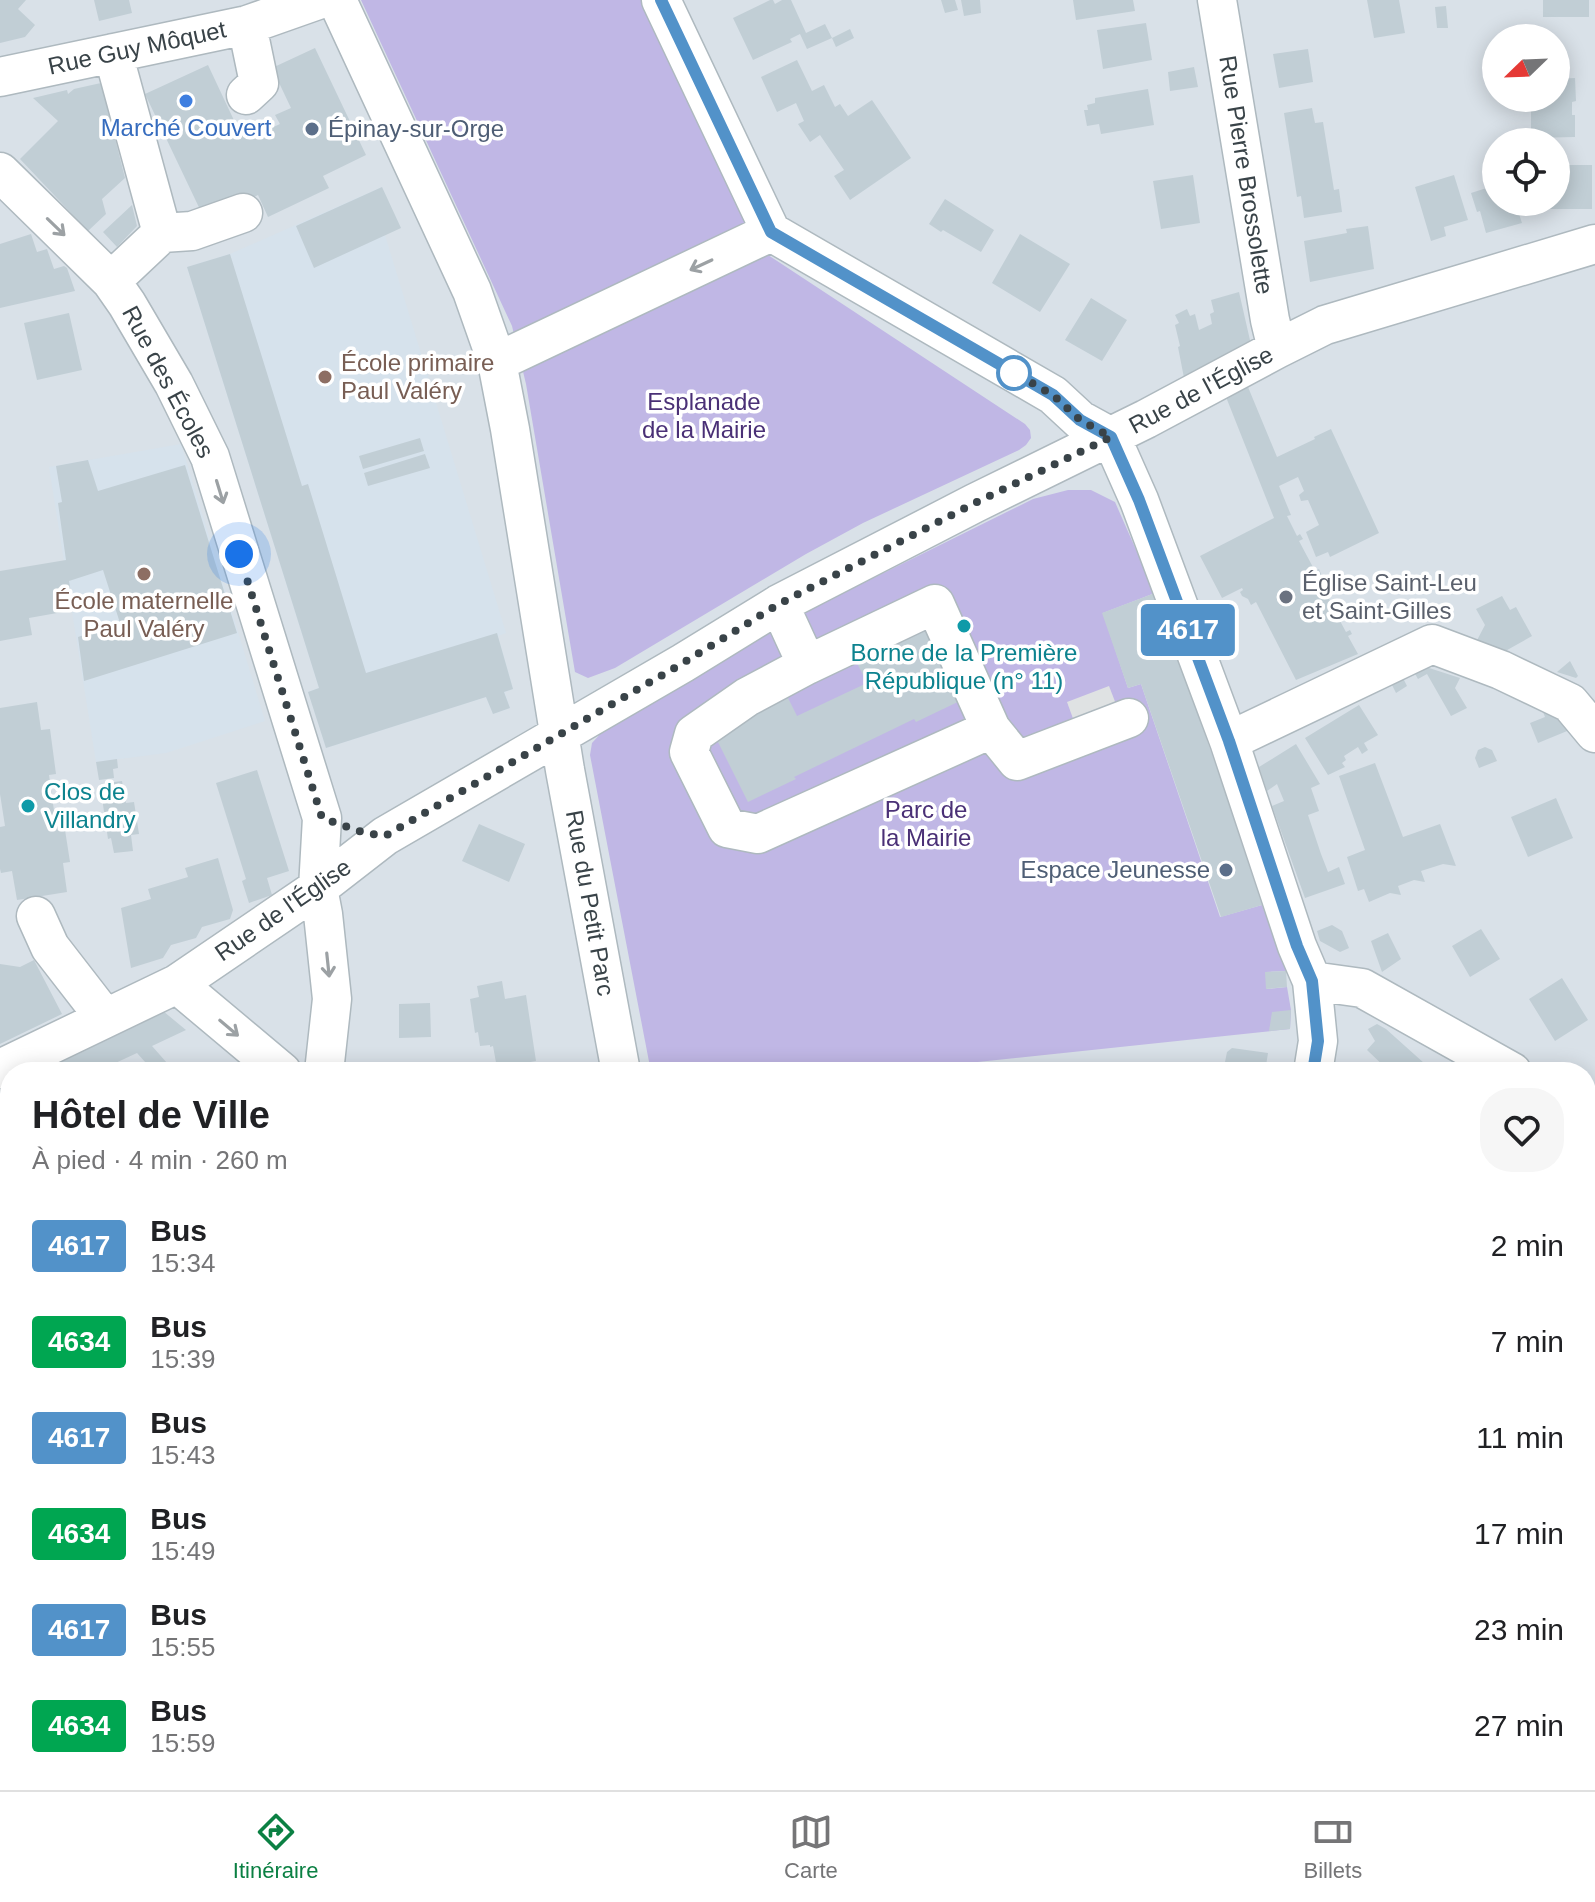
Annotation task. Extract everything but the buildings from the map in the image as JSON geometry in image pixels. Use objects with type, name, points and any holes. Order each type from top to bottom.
[{"type":"street","name":"Rue Guy Môquet","points":[[0,77],[247,25],[318,0]]},
{"type":"street","name":"Rue du Petit Parc","points":[[337,0],[472,291],[497,362],[559,734],[619,1062]]},
{"type":"street","points":[[661,0],[771,232],[1053,395],[1080,420],[1111,437],[1139,500],[1229,741],[1297,946],[1312,981],[1318,1041],[1315,1062]]},
{"type":"street","name":"Rue Pierre Brossolette","points":[[1217,0],[1277,349]]},
{"type":"street","points":[[246,95],[259,83],[247,25]]},
{"type":"street","points":[[113,53],[162,233]]},
{"type":"street","name":"Rue des Écoles","points":[[0,172],[111,281],[174,384],[210,457],[322,818],[318,888],[332,999],[325,1062]]},
{"type":"street","points":[[111,281],[162,233],[192,231],[243,213]]},
{"type":"street","points":[[497,362],[771,232]]},
{"type":"street","name":"Rue de l'Église","points":[[14,1062],[177,984],[318,888],[385,836],[779,604],[1325,325],[1595,244]]},
{"type":"street","points":[[779,604],[807,665]]},
{"type":"street","points":[[991,729],[758,834],[727,828],[689,752],[694,734],[747,697],[935,604],[991,729],[1017,761],[1129,718]]},
{"type":"street","points":[[1229,741],[1432,644],[1501,670],[1570,703],[1595,733]]},
{"type":"street","points":[[322,818],[365,833],[385,836]]},
{"type":"street","points":[[36,916],[50,947],[105,1018]]},
{"type":"street","points":[[1312,981],[1362,988],[1494,1062]]},
{"type":"street","points":[[177,984],[270,1062]]},
{"type":"shaded area","points":[[0,0],[1595,0],[1595,1062],[0,1062]]},
{"type":"shaded area","name":"École primaire Paul Valéry","points":[[382,187],[385,235],[506,633],[498,636],[513,689],[505,692],[510,708],[493,714],[486,697],[326,748],[308,692],[319,688],[187,267],[230,254]]},
{"type":"shaded area","name":"École maternelle Paul Valéry","points":[[181,444],[265,721],[166,753],[96,762],[49,467]]},
{"type":"shaded area","points":[[1109,686],[1126,730],[1083,746],[1067,702]]},
{"type":"green space","name":"Esplanade de la Mairie","points":[[361,0],[643,0],[765,253],[1025,424],[1031,438],[1019,450],[863,523],[806,554],[615,668],[588,678],[575,672],[526,384],[512,326]]},
{"type":"green space","name":"Parc de la Mairie","points":[[1068,490],[1091,490],[1115,502],[1155,593],[1103,613],[1128,688],[1141,684],[1220,917],[1262,905],[1286,971],[1266,972],[1267,989],[1287,987],[1290,1029],[978,1062],[649,1062],[590,755],[592,743],[603,731],[758,638],[1033,499]]},
{"type":"bus line","name":"4617","points":[[661,0],[771,232],[1053,395],[1080,420],[1111,437],[1139,500],[1229,741],[1297,946],[1312,981],[1318,1041],[1315,1062]]},
{"type":"place","name":"Marché Couvert","points":[[186,101]]},
{"type":"place","name":"Épinay-sur-Orge","points":[[312,129]]},
{"type":"place","name":"École primaire Paul Valéry","points":[[325,377]]},
{"type":"place","name":"École maternelle Paul Valéry","points":[[144,574]]},
{"type":"place","name":"Église Saint-Leu et Saint-Gilles","points":[[1286,597]]},
{"type":"place","name":"Borne de la Première République (n° 11)","points":[[964,626]]},
{"type":"place","name":"Clos de Villandry","points":[[28,806]]},
{"type":"place","name":"Espace Jeunesse","points":[[1226,870]]},
{"type":"route","points":[[239,554],[322,818],[365,833],[385,836],[779,604],[1111,437],[1080,420],[1053,395],[1002,366],[1014,373]]}]
